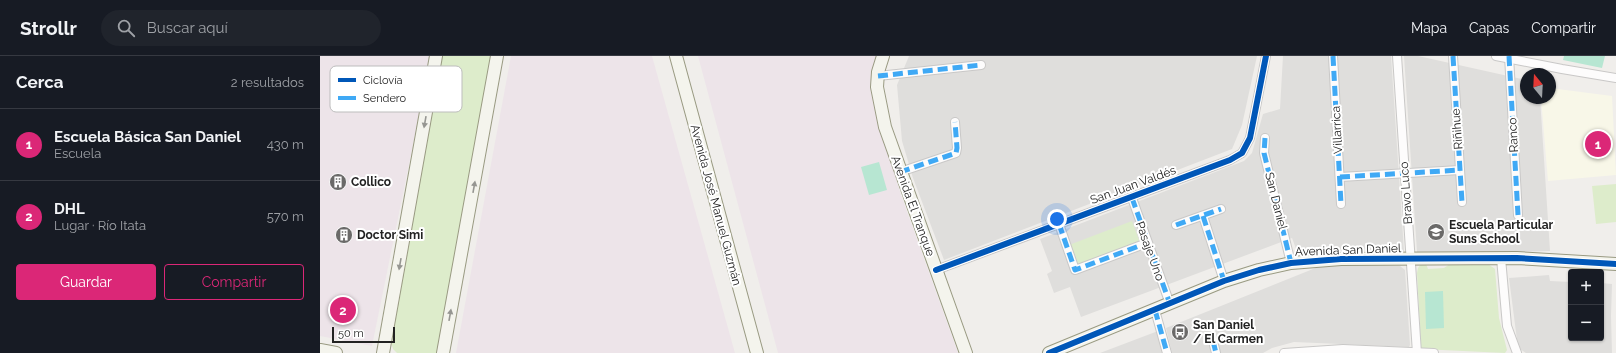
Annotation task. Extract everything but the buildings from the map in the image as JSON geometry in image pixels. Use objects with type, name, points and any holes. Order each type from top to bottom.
[{"type":"street","points":[[434,66],[436,56]]},
{"type":"street","points":[[444,353],[497,56]]},
{"type":"street","name":"Avenida José Manuel Guzmán","points":[[676,56],[757,353]]},
{"type":"street","name":"Avenida El Tranque","points":[[883,56],[878,76],[878,93],[882,114],[900,172],[966,353]]},
{"type":"street","name":"San Juan Valdés","points":[[936,270],[1132,198],[1230,160],[1242,153],[1250,138],[1266,56]]},
{"type":"street","name":"Villarrica","points":[[1333,56],[1341,204]]},
{"type":"street","name":"Bravo Luco","points":[[1397,56],[1417,353]]},
{"type":"street","name":"Riñihue","points":[[1453,56],[1462,202]]},
{"type":"street","points":[[1496,56],[1616,78]]},
{"type":"street","name":"Ranco","points":[[1509,58],[1518,215]]},
{"type":"street","points":[[878,76],[981,65]]},
{"type":"street","points":[[383,353],[426,112]]},
{"type":"street","points":[[900,172],[956,153],[955,122]]},
{"type":"street","name":"San Daniel","points":[[1265,138],[1264,153],[1291,263]]},
{"type":"street","points":[[1340,177],[1460,170]]},
{"type":"street","name":"Pasaje Uno","points":[[1132,198],[1170,304]]},
{"type":"street","points":[[1176,226],[1221,209]]},
{"type":"street","points":[[1203,216],[1224,281]]},
{"type":"street","points":[[1058,224],[1075,270],[1147,243]]},
{"type":"street","points":[[1501,258],[1507,326],[1517,353]]},
{"type":"street","name":"Avenida San Daniel","points":[[1049,353],[1224,281],[1259,270],[1291,263],[1341,259],[1501,258],[1616,264]]},
{"type":"street","points":[[1155,310],[1166,353]]},
{"type":"street","points":[[1213,341],[1216,353]]},
{"type":"street","points":[[320,350],[336,353]]},
{"type":"street","points":[[1284,353],[1343,351],[1434,353]]},
{"type":"shaded area","points":[[320,56],[431,56],[429,66],[330,66],[330,112],[420,112],[372,346],[320,336]]},
{"type":"shaded area","points":[[511,56],[652,56],[735,353],[456,353]]},
{"type":"shaded area","points":[[698,56],[877,56],[871,83],[878,121],[901,195],[958,353],[778,353]]},
{"type":"shaded area","points":[[909,56],[1257,56],[1242,125],[1232,149],[944,260],[913,178],[902,141],[897,85]]},
{"type":"shaded area","points":[[1283,56],[1391,56],[1404,251],[1402,254],[1298,254],[1292,238],[1081,317],[1070,287],[1054,293],[1047,274],[1052,271],[1040,239],[1244,161],[1252,153],[1263,114],[1280,109]]},
{"type":"shaded area","points":[[1404,56],[1418,56],[1520,79],[1520,104],[1540,104],[1550,251],[1419,254],[1417,252]]},
{"type":"shaded area","points":[[1556,89],[1612,96],[1616,175],[1548,181],[1542,104],[1556,104]]},
{"type":"shaded area","points":[[1323,265],[1400,266],[1405,270],[1409,347],[1294,342],[1272,348],[1263,353],[1172,353],[1166,328]]},
{"type":"shaded area","points":[[1549,275],[1550,281],[1568,282],[1568,341],[1604,341],[1604,283],[1612,284],[1612,353],[1526,353],[1520,349],[1517,340],[1509,278]]},
{"type":"shaded area","points":[[1158,331],[1163,353],[1100,353]]},
{"type":"green space","points":[[442,56],[492,56],[438,353],[397,353],[393,349],[391,342],[432,112],[462,112],[462,66],[440,66]]},
{"type":"green space","points":[[1564,56],[1605,56],[1602,68],[1563,60]]},
{"type":"green space","points":[[879,162],[887,190],[869,195],[861,167]]},
{"type":"green space","points":[[1616,184],[1616,222],[1596,224],[1592,186]]},
{"type":"green space","points":[[1132,221],[1140,243],[1077,267],[1069,245]]},
{"type":"green space","points":[[1421,264],[1426,264],[1428,269],[1444,268],[1450,264],[1488,264],[1495,269],[1499,318],[1507,350],[1505,353],[1421,349],[1417,273]]},
{"type":"green space","points":[[1443,291],[1444,328],[1426,329],[1425,292]]},
{"type":"marked path","points":[[1333,56],[1341,204]]},
{"type":"marked path","points":[[1453,56],[1462,202]]},
{"type":"marked path","points":[[1509,56],[1518,215]]},
{"type":"marked path","points":[[878,76],[981,65]]},
{"type":"marked path","points":[[900,172],[956,153],[955,122]]},
{"type":"marked path","points":[[1265,138],[1264,153],[1291,263]]},
{"type":"marked path","points":[[1340,177],[1460,170]]},
{"type":"marked path","points":[[1132,198],[1170,304]]},
{"type":"marked path","points":[[1176,225],[1221,209]]},
{"type":"marked path","points":[[1203,216],[1224,281]]},
{"type":"marked path","points":[[1059,224],[1075,270],[1147,243]]},
{"type":"marked path","points":[[1155,310],[1167,353]]},
{"type":"marked path","points":[[1213,341],[1216,353]]},
{"type":"cycle path","points":[[936,270],[1230,160],[1242,153],[1250,138],[1266,56]]},
{"type":"cycle path","points":[[1049,353],[1224,281],[1259,270],[1291,263],[1341,259],[1517,258],[1616,264]]},
{"type":"place","name":"Escuela Básica San Daniel","points":[[1598,144]]},
{"type":"place","name":"Collico","points":[[338,182]]},
{"type":"place","name":"Escuela Particular Suns School","points":[[1436,232]]},
{"type":"place","name":"Doctor Simi","points":[[344,235]]},
{"type":"place","name":"DHL","points":[[343,310]]},
{"type":"place","name":"San Daniel / El Carmen","points":[[1180,332]]}]
